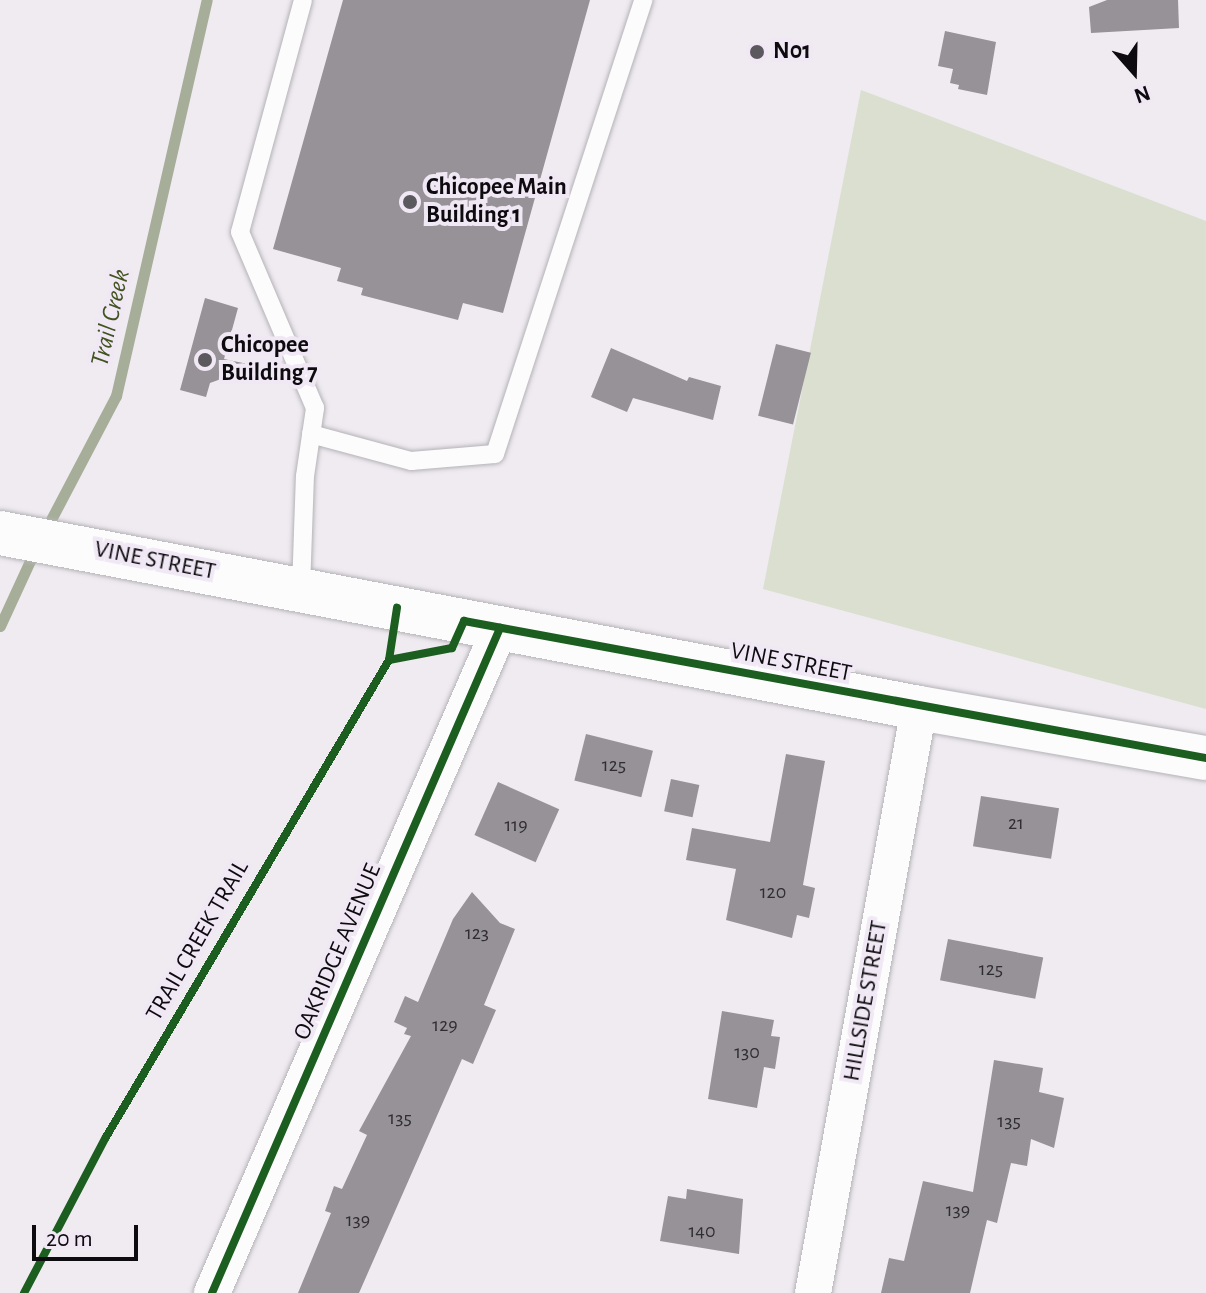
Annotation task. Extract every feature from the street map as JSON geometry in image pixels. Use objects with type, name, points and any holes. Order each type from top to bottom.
[{"type":"street","name":"VINE STREET","points":[[0,533],[919,708],[1206,758]]},
{"type":"street","name":"OAKRIDGE AVENUE","points":[[212,1293],[500,628]]},
{"type":"street","name":"HILLSIDE STREET","points":[[813,1293],[919,708]]},
{"type":"lane","points":[[301,589],[315,408],[240,232],[303,0]]},
{"type":"lane","points":[[311,434],[411,461],[495,454],[643,0]]},
{"type":"green space","points":[[861,90],[1206,221],[1206,709],[763,589]]},
{"type":"building","name":"Chicopee Main Building 1","points":[[343,0],[590,0],[503,313],[463,303],[458,320],[361,295],[363,288],[337,281],[341,268],[273,249]]},
{"type":"building","points":[[1107,0],[1178,0],[1179,28],[1091,33],[1089,7]]},
{"type":"building","points":[[945,31],[996,42],[987,95],[958,89],[959,85],[950,83],[953,69],[938,66]]},
{"type":"building","name":"Chicopee Building 7","points":[[205,298],[238,308],[224,359],[257,366],[210,383],[206,397],[180,390]]},
{"type":"building","points":[[776,344],[811,353],[793,425],[758,416]]},
{"type":"building","points":[[611,348],[687,381],[689,377],[721,386],[713,420],[633,398],[627,412],[591,397]]},
{"type":"building","points":[[586,734],[653,751],[641,797],[574,781]]},
{"type":"building","points":[[786,754],[825,761],[803,885],[815,888],[809,918],[797,915],[792,938],[726,920],[736,869],[686,860],[692,828],[770,842]]},
{"type":"building","points":[[671,779],[699,785],[693,817],[664,811]]},
{"type":"building","points":[[498,782],[559,809],[536,862],[474,835]]},
{"type":"building","points":[[981,796],[1059,808],[1051,859],[973,846]]},
{"type":"building","points":[[472,892],[500,923],[515,929],[484,1005],[496,1010],[473,1064],[462,1059],[359,1293],[298,1293],[331,1213],[325,1211],[334,1186],[342,1189],[367,1135],[359,1131],[411,1036],[404,1034],[407,1028],[394,1022],[405,996],[418,1002],[453,919]]},
{"type":"building","points":[[948,939],[1043,958],[1035,999],[940,980]]},
{"type":"building","points":[[722,1011],[774,1020],[771,1036],[780,1037],[775,1069],[764,1067],[757,1108],[708,1099]]},
{"type":"building","points":[[994,1060],[1043,1068],[1039,1092],[1064,1098],[1054,1148],[1031,1139],[1027,1166],[1011,1163],[997,1223],[987,1220],[970,1293],[881,1293],[889,1258],[904,1261],[923,1181],[973,1192]]},
{"type":"building","points":[[687,1189],[743,1199],[739,1254],[660,1241],[668,1196],[686,1199]]},
{"type":"waterway","name":"Trail Creek","points":[[45,531],[116,396],[207,0]]},
{"type":"waterway","name":"Trail Creek","points":[[0,626],[35,550]]},
{"type":"cycle path","name":"TRAIL CREEK TRAIL","points":[[24,1293],[106,1137],[389,660],[397,608]]},
{"type":"cycle path","points":[[389,660],[452,648],[464,621],[1206,758]]},
{"type":"cycle path","points":[[212,1293],[500,628]]},
{"type":"place","name":"N01","points":[[757,52]]},
{"type":"place","name":"Chicopee Main Building 1","points":[[410,202]]},
{"type":"place","name":"Chicopee Building 7","points":[[205,360]]}]
